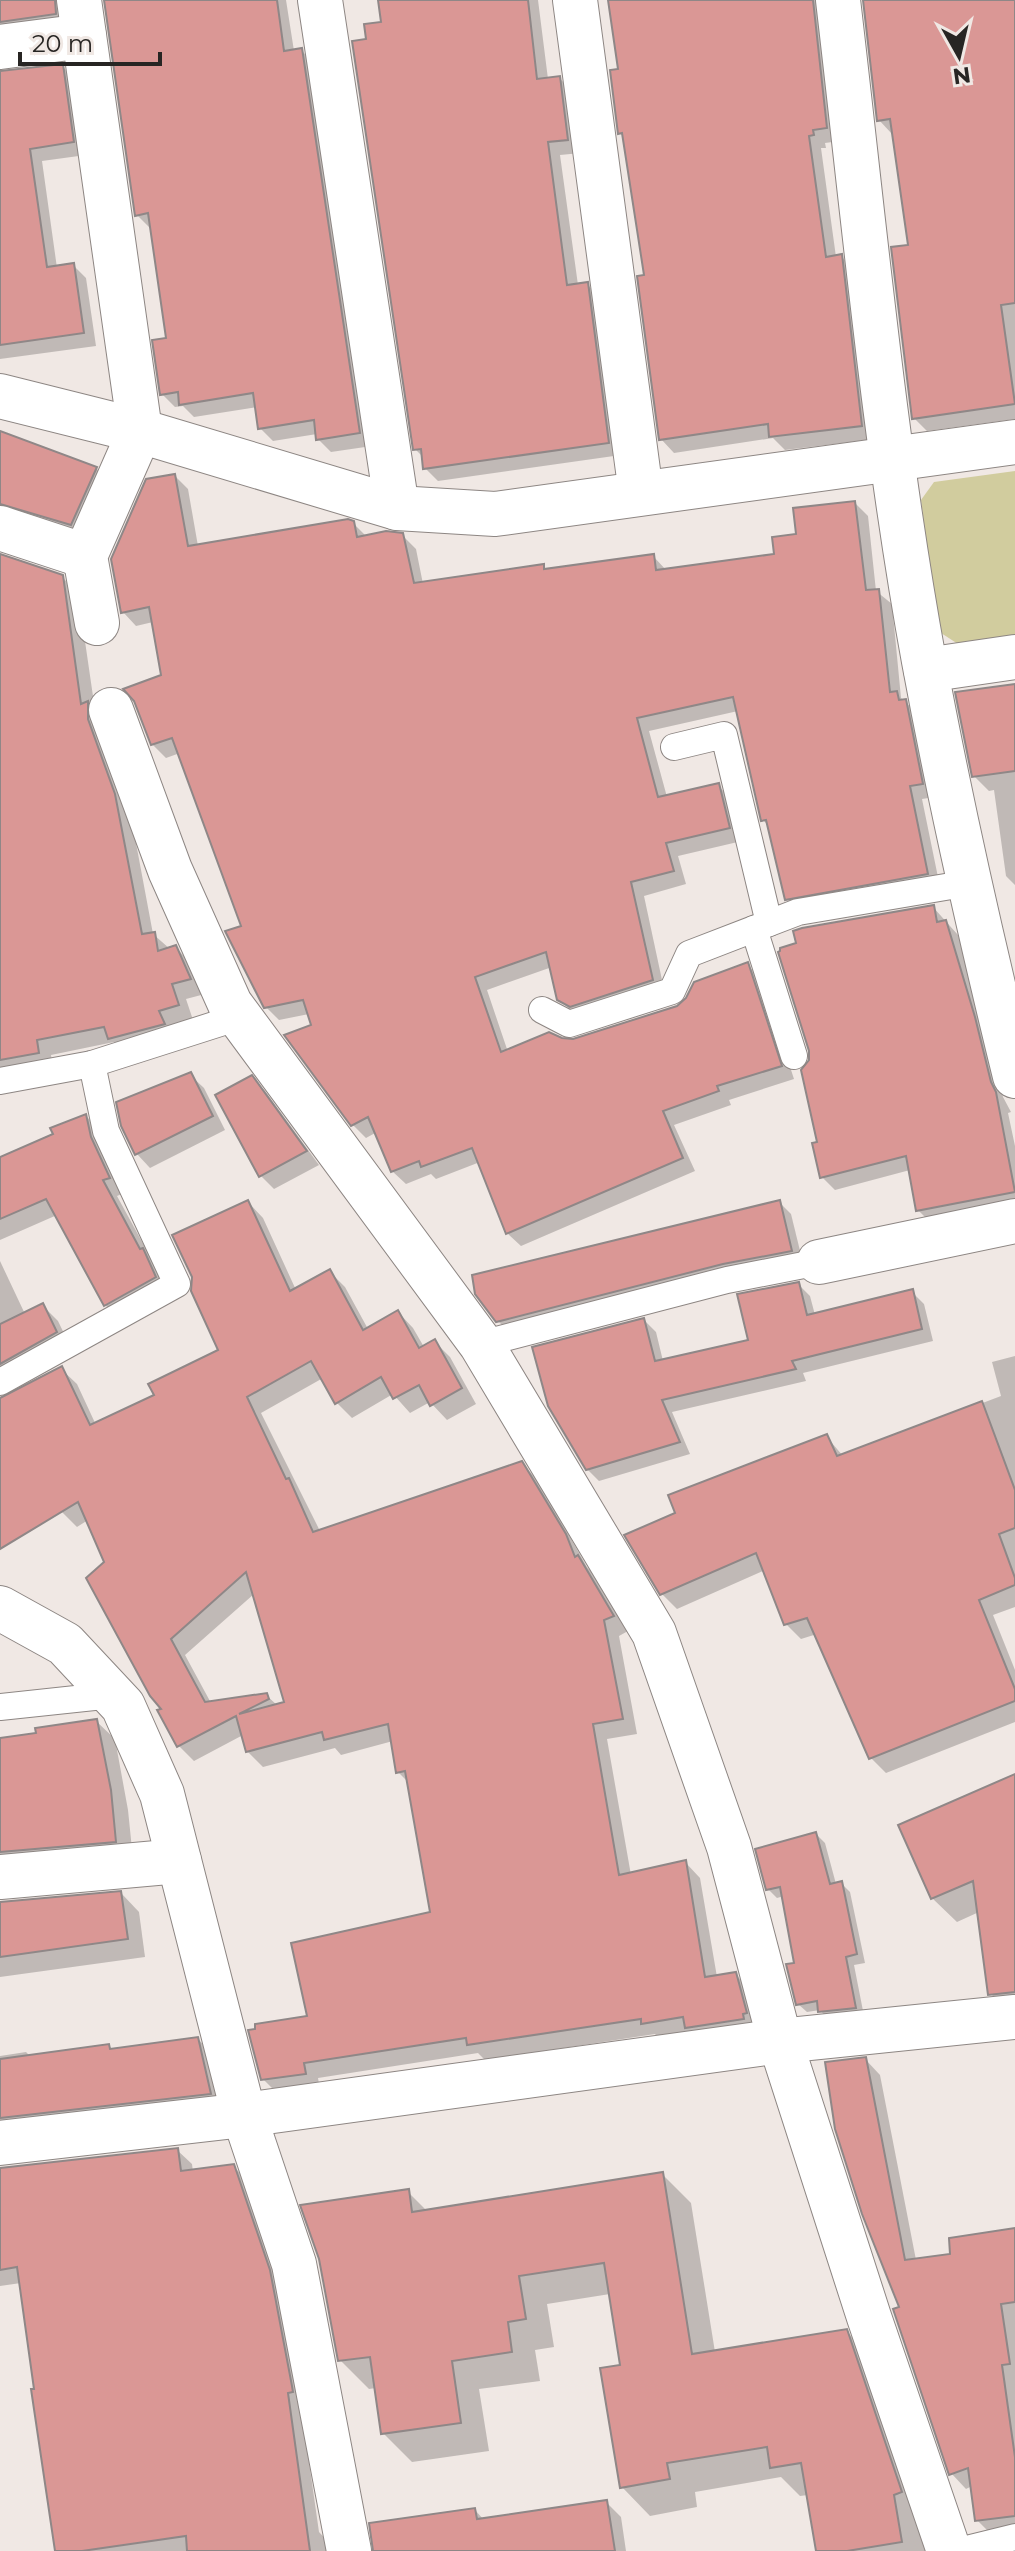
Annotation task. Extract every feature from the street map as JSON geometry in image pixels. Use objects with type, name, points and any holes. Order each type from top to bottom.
[{"type":"street","points":[[320,0],[397,508]]},
{"type":"street","points":[[575,0],[641,493]]},
{"type":"street","points":[[838,0],[893,459],[926,670],[987,908],[1015,1076]]},
{"type":"street","points":[[0,47],[82,18],[140,431],[85,556],[97,623]]},
{"type":"street","points":[[0,396],[140,431],[397,508],[495,514],[1015,442]]},
{"type":"street","points":[[0,528],[85,556]]},
{"type":"street","points":[[926,670],[1015,657]]},
{"type":"street","points":[[111,710],[170,870],[230,1004],[481,1344],[654,1633],[729,1847],[780,2041],[949,2551]]},
{"type":"street","points":[[819,1262],[1015,1221]]},
{"type":"street","points":[[0,1608],[65,1644],[123,1706],[162,1794],[244,2115],[294,2264],[349,2551]]},
{"type":"street","points":[[0,1877],[179,1861]]},
{"type":"street","points":[[0,2143],[244,2115],[780,2041],[1015,2017]]},
{"type":"lane","points":[[674,747],[724,735],[762,926],[794,1056]]},
{"type":"lane","points":[[542,1010],[569,1024],[672,991],[689,954],[798,912],[987,908]]},
{"type":"lane","points":[[0,1081],[92,1064],[239,1017]]},
{"type":"lane","points":[[0,1382],[177,1284],[106,1131],[92,1064]]},
{"type":"lane","points":[[481,1344],[727,1280],[819,1262]]},
{"type":"lane","points":[[0,1707],[113,1695]]},
{"type":"lane","points":[[958,2551],[1015,2537]]},
{"type":"shaded area","points":[[1015,471],[1015,637],[958,644],[938,631],[921,500],[934,482]]},
{"type":"building","points":[[0,0],[55,0],[56,14],[0,22]]},
{"type":"building","points":[[104,0],[277,0],[284,51],[302,48],[360,433],[316,440],[314,420],[258,429],[253,393],[179,405],[178,392],[160,395],[152,340],[166,338],[148,213],[135,216]]},
{"type":"building","points":[[378,0],[528,0],[537,79],[560,76],[568,140],[548,142],[567,285],[588,282],[609,443],[423,469],[421,449],[413,450],[352,41],[366,39],[364,24],[381,22]]},
{"type":"building","points":[[608,0],[813,0],[827,128],[813,130],[814,135],[809,136],[826,257],[842,254],[862,426],[769,437],[768,424],[659,440],[637,276],[644,275],[622,133],[618,134],[610,70],[618,69]]},
{"type":"building","points":[[863,0],[1015,0],[1015,303],[1001,305],[1015,404],[912,419],[891,247],[908,245],[890,119],[877,121]]},
{"type":"building","points":[[63,64],[74,142],[30,149],[47,267],[74,263],[84,333],[0,345],[0,71]]},
{"type":"building","points":[[0,431],[97,467],[71,525],[0,504]]},
{"type":"building","points":[[175,474],[188,546],[348,519],[354,521],[357,537],[386,531],[403,533],[414,583],[544,564],[544,569],[654,554],[656,570],[774,554],[772,537],[796,534],[793,508],[855,501],[866,590],[879,589],[890,692],[897,691],[899,700],[906,699],[923,784],[910,786],[928,874],[785,900],[766,820],[761,821],[733,697],[637,718],[658,797],[719,783],[730,828],[666,843],[674,871],[631,882],[653,980],[570,1007],[557,1000],[546,952],[475,977],[501,1052],[549,1032],[573,1039],[677,1006],[686,998],[694,982],[748,962],[782,1066],[717,1086],[719,1091],[663,1111],[683,1158],[506,1234],[472,1148],[421,1167],[419,1161],[391,1172],[368,1117],[351,1126],[284,1035],[311,1025],[303,1000],[264,1008],[225,931],[241,926],[172,738],[151,745],[134,701],[123,689],[161,675],[149,607],[121,613],[111,559],[146,479]]},
{"type":"building","points":[[0,554],[63,575],[81,704],[88,701],[88,719],[115,794],[142,934],[155,932],[158,951],[176,945],[191,979],[172,984],[179,1005],[159,1011],[165,1024],[108,1039],[104,1027],[37,1040],[39,1053],[0,1060]]},
{"type":"building","points":[[1015,684],[1015,771],[972,777],[955,692]]},
{"type":"building","points":[[934,905],[937,922],[946,920],[975,1017],[996,1092],[1015,1192],[916,1211],[906,1156],[820,1178],[812,1143],[817,1142],[801,1070],[809,1060],[809,1051],[778,952],[780,948],[796,943],[793,931],[802,928]]},
{"type":"building","points":[[191,1072],[213,1116],[135,1155],[121,1126],[116,1102]]},
{"type":"building","points":[[252,1075],[307,1151],[259,1177],[215,1095]]},
{"type":"building","points":[[86,1114],[91,1137],[110,1178],[103,1180],[140,1249],[143,1248],[156,1277],[104,1306],[46,1199],[0,1219],[0,1157],[53,1134],[50,1128]]},
{"type":"building","points":[[248,1200],[290,1291],[330,1269],[363,1330],[398,1310],[419,1348],[435,1339],[462,1388],[430,1406],[419,1385],[393,1399],[381,1377],[335,1404],[311,1361],[247,1397],[313,1532],[522,1461],[566,1534],[575,1557],[578,1555],[614,1616],[604,1620],[623,1719],[593,1724],[619,1875],[686,1860],[705,1977],[736,1972],[747,2013],[743,2014],[744,2019],[685,2028],[683,2017],[641,2024],[641,2019],[467,2045],[466,2038],[304,2063],[306,2074],[261,2080],[248,2030],[255,2029],[255,2024],[307,2016],[291,1943],[430,1912],[405,1771],[396,1773],[388,1724],[324,1740],[322,1732],[246,1752],[236,1716],[177,1747],[157,1710],[161,1709],[150,1696],[86,1578],[104,1562],[78,1502],[0,1549],[0,1398],[62,1366],[90,1425],[154,1395],[148,1384],[218,1350],[191,1291],[192,1277],[172,1235]],"holes":[[[246,1572],[284,1702],[239,1714],[269,1699],[267,1693],[205,1702],[171,1639]]]},
{"type":"building","points":[[780,1200],[792,1251],[723,1264],[496,1322],[475,1294],[472,1275]]},
{"type":"building","points":[[799,1282],[807,1315],[913,1289],[922,1329],[792,1361],[796,1369],[662,1400],[680,1442],[586,1470],[548,1406],[532,1347],[644,1318],[655,1361],[748,1340],[737,1294]]},
{"type":"building","points":[[43,1303],[57,1332],[0,1364],[0,1324]]},
{"type":"building","points":[[982,1401],[1015,1490],[1015,1528],[999,1534],[1015,1585],[979,1600],[1015,1689],[1015,1701],[869,1759],[807,1618],[784,1625],[756,1553],[660,1595],[624,1535],[675,1513],[668,1495],[827,1434],[837,1456]]},
{"type":"building","points":[[97,1719],[111,1790],[116,1842],[0,1852],[0,1738],[36,1733],[35,1728]]},
{"type":"building","points":[[1015,1774],[1015,1992],[988,1995],[973,1881],[931,1899],[898,1825]]},
{"type":"building","points":[[816,1832],[830,1884],[842,1881],[857,1954],[846,1957],[856,2008],[818,2012],[817,2001],[796,2005],[786,1964],[794,1963],[780,1887],[766,1890],[755,1849]]},
{"type":"building","points":[[121,1891],[128,1939],[0,1957],[0,1902]]},
{"type":"building","points":[[198,2037],[211,2094],[0,2118],[0,2059],[109,2044],[110,2049]]},
{"type":"building","points":[[866,2057],[905,2260],[950,2254],[949,2238],[1015,2228],[1015,2302],[1001,2304],[1010,2364],[1002,2365],[1015,2457],[1015,2516],[975,2521],[968,2468],[949,2475],[893,2309],[899,2307],[862,2214],[835,2129],[825,2062]]},
{"type":"building","points":[[178,2148],[181,2171],[234,2164],[270,2270],[293,2392],[288,2393],[310,2551],[187,2551],[186,2536],[82,2551],[55,2551],[17,2267],[0,2270],[0,2168]]},
{"type":"building","points":[[663,2172],[692,2354],[847,2329],[902,2492],[894,2495],[902,2542],[847,2551],[816,2551],[801,2463],[770,2468],[767,2447],[667,2463],[670,2479],[620,2488],[600,2368],[620,2365],[604,2263],[519,2276],[526,2319],[508,2322],[512,2352],[452,2361],[461,2423],[381,2434],[370,2357],[338,2361],[319,2259],[300,2205],[409,2189],[412,2212]]},
{"type":"building","points":[[607,2500],[615,2551],[373,2551],[369,2523],[475,2508],[477,2519]]}]
